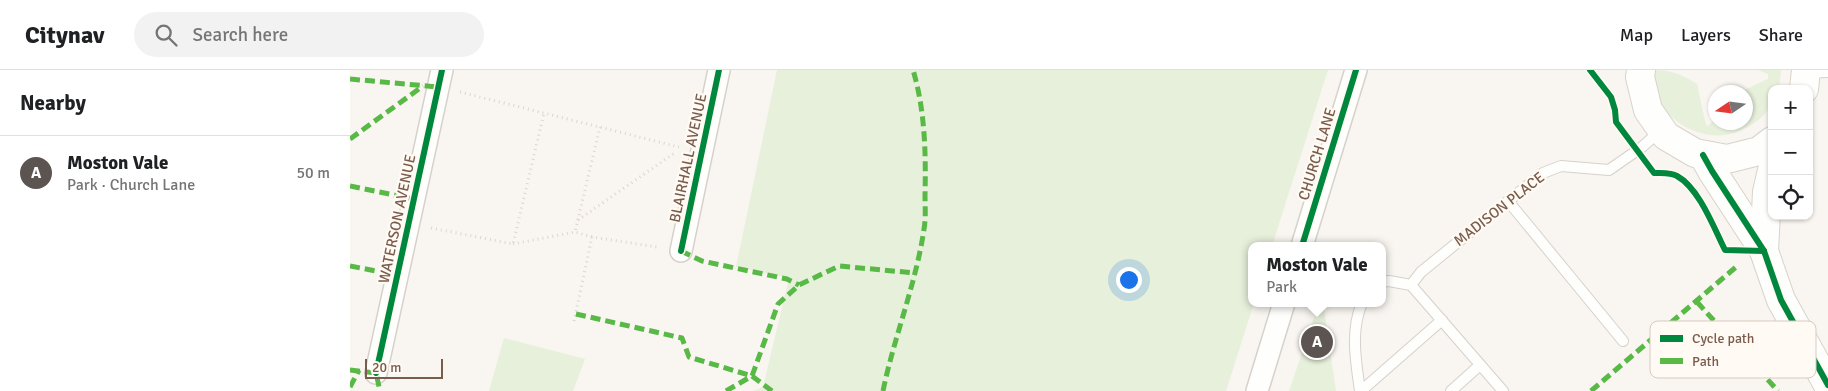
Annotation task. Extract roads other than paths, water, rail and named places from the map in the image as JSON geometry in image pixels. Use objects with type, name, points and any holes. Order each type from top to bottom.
[{"type":"street","name":"BLAIRHALL AVENUE","points":[[681,250],[719,70]]},
{"type":"street","name":"CHURCH LANE","points":[[1303,242],[1356,70]]},
{"type":"street","points":[[1624,70],[1645,97]]},
{"type":"street","points":[[1641,70],[1640,77],[1648,110],[1666,136],[1695,154],[1727,159],[1759,151],[1768,144]]},
{"type":"street","name":"WATERSON AVENUE","points":[[376,373],[440,79]]},
{"type":"street","points":[[1703,155],[1764,251],[1781,300],[1793,321]]},
{"type":"street","points":[[1764,251],[1771,175]]},
{"type":"street","points":[[1257,391],[1283,307]]},
{"type":"street","points":[[1816,363],[1828,385]]},
{"type":"lane","name":"MADISON PLACE","points":[[1411,285],[1421,272],[1543,173],[1562,166],[1609,170],[1662,129]]},
{"type":"lane","points":[[1508,201],[1623,342]]},
{"type":"lane","points":[[1386,281],[1411,285],[1503,391]]},
{"type":"lane","points":[[1360,307],[1357,314],[1354,345],[1361,391]]},
{"type":"lane","points":[[1361,391],[1442,320]]},
{"type":"lane","points":[[1451,391],[1480,365]]},
{"type":"place","name":"Moston Vale","points":[[1317,342]]}]
